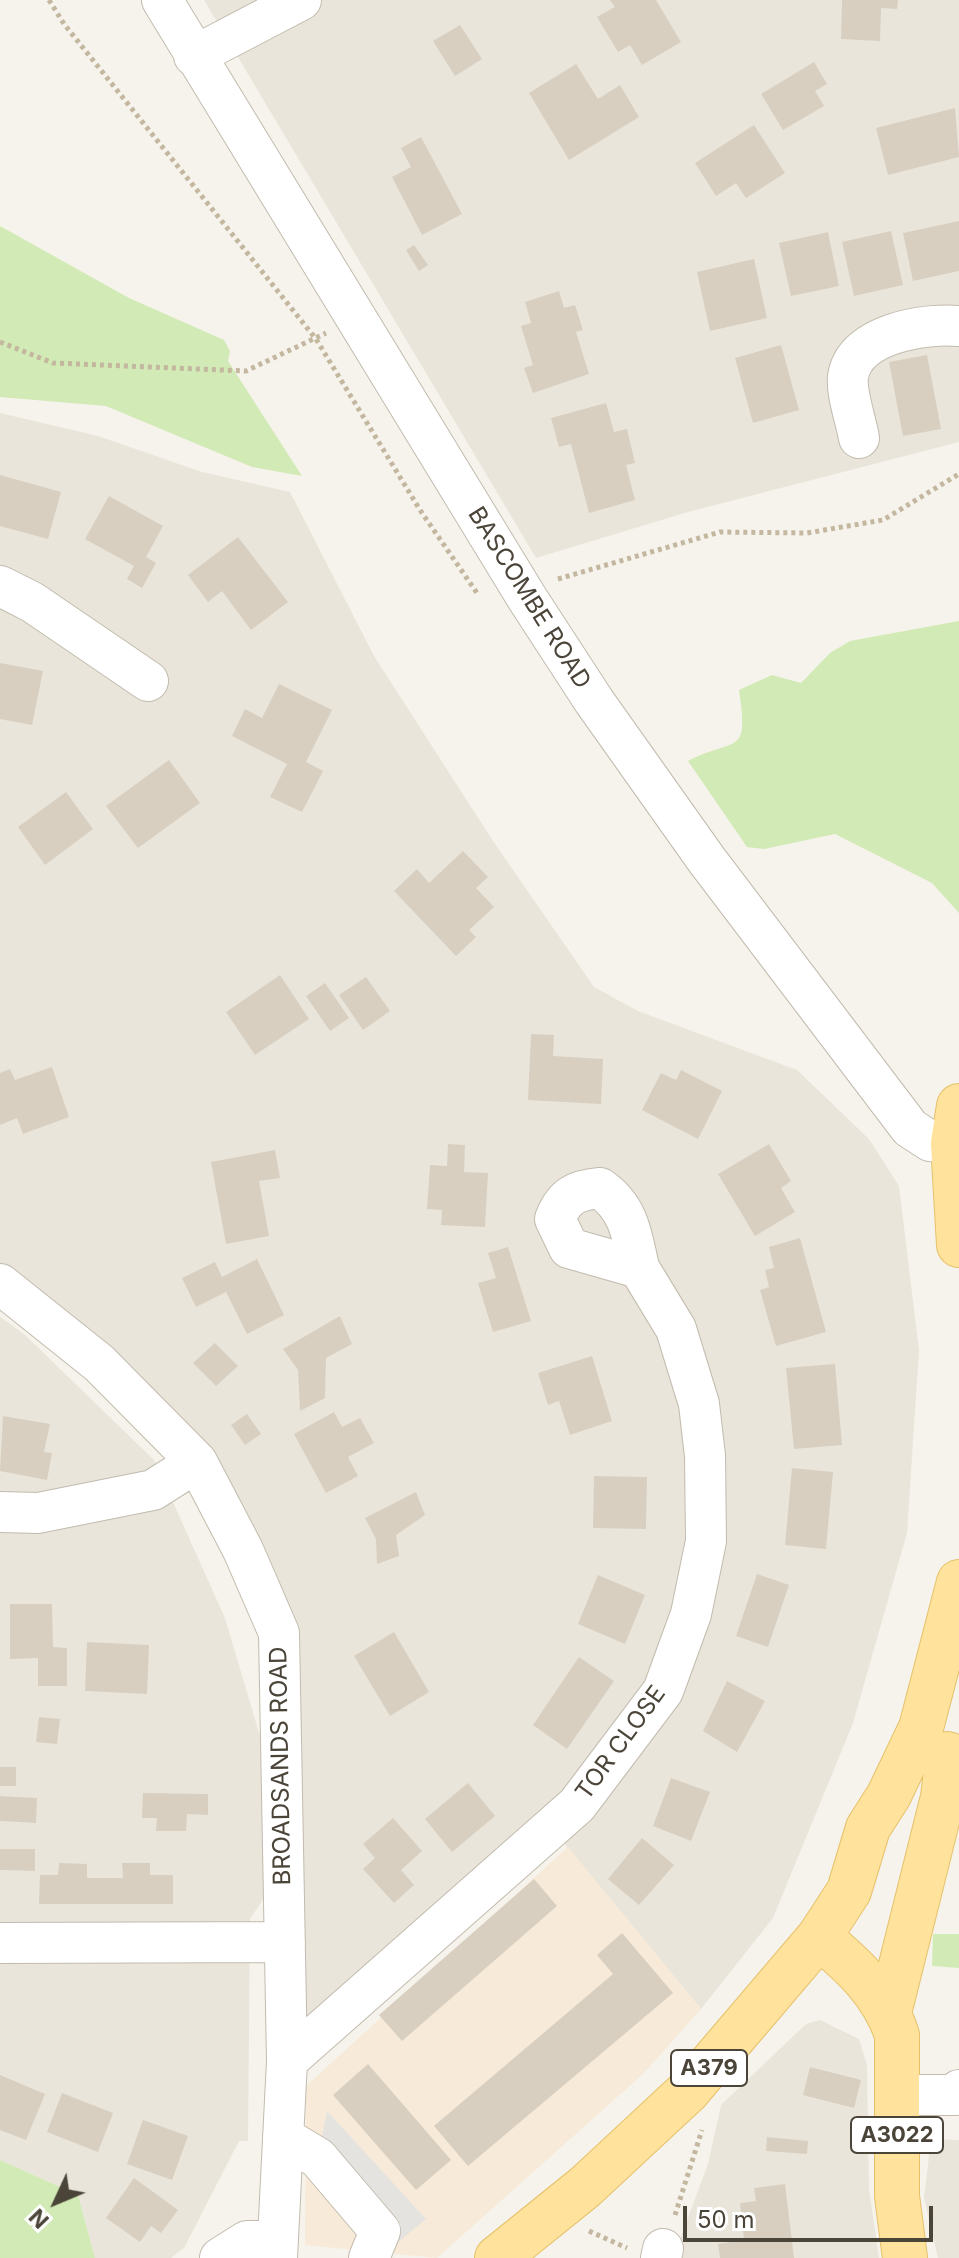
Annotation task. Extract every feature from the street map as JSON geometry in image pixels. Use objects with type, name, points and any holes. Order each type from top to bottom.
[{"type":"main road","points":[[957,1131],[959,1245]]},
{"type":"main road","name":"A3022","points":[[889,2013],[943,1797],[959,1582]]},
{"type":"main road","points":[[819,1937],[849,1891],[884,1849],[948,1737]]},
{"type":"main road","name":"A3022","points":[[819,1937],[852,1964],[889,2013],[897,2035],[897,2196],[905,2258]]},
{"type":"main road","name":"A379","points":[[497,2258],[563,2206],[687,2092],[819,1937]]},
{"type":"street","name":"BASCOMBE ROAD","points":[[162,0],[527,598],[594,701],[697,847],[910,1128],[930,1141],[957,1131]]},
{"type":"street","points":[[194,56],[301,0]]},
{"type":"street","points":[[859,438],[848,378],[854,361],[890,334],[933,324],[959,326]]},
{"type":"street","points":[[0,586],[32,602],[148,681]]},
{"type":"street","name":"TOR CLOSE","points":[[287,2061],[577,1805],[663,1691],[691,1614],[706,1541],[705,1456],[699,1404],[676,1329],[639,1268]]},
{"type":"street","name":"BROADSANDS ROAD","points":[[0,1284],[99,1363],[197,1462],[243,1550],[279,1633],[287,2061],[277,2250]]},
{"type":"street","points":[[0,1512],[38,1513],[153,1490],[197,1462]]},
{"type":"street","points":[[0,1944],[285,1942]]},
{"type":"street","points":[[898,2095],[955,2095],[959,2090]]},
{"type":"street","points":[[283,2137],[318,2158],[380,2231],[369,2258]]},
{"type":"street","points":[[220,2258],[247,2241],[277,2250]]},
{"type":"path","points":[[0,342],[53,363],[246,371],[356,317]]},
{"type":"path","points":[[527,598],[550,582],[720,532],[807,533],[883,520],[959,474]]},
{"type":"path","points":[[563,2206],[581,2228],[653,2253],[697,2156],[703,2129],[687,2092]]},
{"type":"shaded area","points":[[204,0],[959,0],[959,442],[688,512],[536,558]]},
{"type":"shaded area","points":[[0,413],[98,436],[202,472],[290,492],[374,656],[493,841],[594,987],[638,1011],[797,1070],[869,1139],[899,1186],[919,1350],[907,1533],[853,1723],[773,1918],[701,2009],[539,1813],[302,2021],[304,1907],[294,1616],[204,1447],[91,1332],[0,1264]]},
{"type":"shaded area","points":[[0,1317],[24,1334],[154,1460],[225,1618],[267,1760],[271,1870],[262,1901],[250,1919],[248,2141],[239,2141],[184,2248],[171,2258],[95,2258],[78,2195],[0,2160]]},
{"type":"shaded area","points":[[568,1847],[701,2009],[643,2074],[437,2258],[305,2245],[306,2086]]},
{"type":"shaded area","points":[[820,2020],[859,2039],[867,2065],[869,2188],[879,2258],[673,2258],[708,2164],[721,2105],[806,2024]]},
{"type":"shaded area","points":[[327,2111],[426,2219],[396,2244],[318,2158]]},
{"type":"shaded area","points":[[931,2139],[959,2140],[959,2258],[938,2258],[924,2198]]},
{"type":"green space","points":[[0,226],[129,298],[224,340],[230,351],[228,361],[302,476],[252,467],[106,406],[0,397]]},
{"type":"green space","points":[[959,621],[959,913],[932,883],[835,834],[764,849],[747,847],[688,761],[736,742],[742,726],[739,690],[772,675],[801,683],[830,653],[850,641]]},
{"type":"green space","points":[[933,1934],[959,1934],[959,1968],[932,1966]]},
{"type":"green space","points":[[0,2160],[78,2195],[95,2258],[0,2258]]},
{"type":"building","points":[[610,0],[656,0],[681,42],[642,65],[630,45],[618,52],[597,17],[615,7]]},
{"type":"building","points":[[842,0],[898,0],[897,9],[881,8],[880,41],[841,39]]},
{"type":"building","points":[[460,25],[482,59],[455,76],[433,41]]},
{"type":"building","points":[[814,62],[827,84],[815,91],[824,106],[783,130],[761,94]]},
{"type":"building","points":[[576,64],[598,99],[620,85],[639,117],[569,160],[529,93]]},
{"type":"building","points":[[955,108],[959,157],[888,175],[876,128]]},
{"type":"building","points":[[754,125],[785,173],[746,198],[736,183],[716,196],[695,163]]},
{"type":"building","points":[[421,137],[462,214],[422,235],[392,177],[411,167],[401,148]]},
{"type":"building","points":[[959,221],[959,271],[913,281],[903,233]]},
{"type":"building","points":[[891,231],[903,285],[854,296],[842,242]]},
{"type":"building","points":[[828,232],[839,286],[791,296],[779,243]]},
{"type":"building","points":[[414,245],[428,265],[419,271],[406,250]]},
{"type":"building","points":[[754,259],[767,318],[710,331],[697,272]]},
{"type":"building","points":[[559,291],[564,308],[575,305],[583,330],[576,332],[589,374],[533,393],[524,368],[533,365],[521,326],[531,323],[525,302]]},
{"type":"building","points":[[781,345],[799,410],[753,423],[735,358]]},
{"type":"building","points":[[927,355],[941,429],[903,436],[889,362]]},
{"type":"building","points":[[606,403],[614,432],[627,429],[635,463],[626,465],[635,500],[589,513],[571,444],[559,447],[551,418]]},
{"type":"building","points":[[0,475],[61,492],[48,539],[0,526]]},
{"type":"building","points":[[109,496],[163,526],[146,557],[156,563],[142,588],[127,579],[134,566],[85,539]]},
{"type":"building","points":[[238,537],[288,602],[251,630],[222,591],[208,602],[188,575]]},
{"type":"building","points":[[0,663],[43,671],[32,725],[0,719]]},
{"type":"building","points":[[279,684],[332,710],[306,762],[323,771],[302,812],[270,797],[287,764],[232,736],[245,709],[262,718]]},
{"type":"building","points":[[169,760],[200,803],[138,848],[106,806]]},
{"type":"building","points":[[66,792],[93,829],[45,865],[18,827]]},
{"type":"building","points":[[463,851],[488,877],[476,888],[494,907],[469,930],[476,937],[456,956],[394,891],[417,869],[429,883]]},
{"type":"building","points":[[280,975],[309,1019],[255,1055],[226,1012]]},
{"type":"building","points":[[366,977],[390,1011],[363,1030],[339,995]]},
{"type":"building","points":[[325,983],[349,1018],[330,1031],[306,996]]},
{"type":"building","points":[[531,1034],[554,1035],[553,1056],[603,1059],[601,1104],[528,1100]]},
{"type":"building","points":[[52,1067],[69,1117],[23,1134],[17,1118],[0,1125],[0,1073],[10,1069],[15,1080]]},
{"type":"building","points":[[681,1070],[722,1091],[698,1139],[642,1110],[661,1073],[676,1080]]},
{"type":"building","points":[[448,1144],[465,1145],[464,1172],[488,1173],[485,1227],[441,1225],[442,1210],[427,1209],[430,1165],[447,1166]]},
{"type":"building","points":[[769,1144],[791,1181],[781,1188],[795,1212],[755,1236],[718,1174]]},
{"type":"building","points":[[275,1150],[280,1178],[259,1181],[269,1236],[226,1244],[211,1162]]},
{"type":"building","points":[[800,1238],[826,1332],[776,1346],[760,1290],[769,1287],[765,1270],[774,1268],[769,1247]]},
{"type":"building","points":[[508,1247],[531,1321],[493,1332],[478,1283],[496,1278],[488,1253]]},
{"type":"building","points":[[257,1259],[284,1315],[247,1334],[226,1292],[196,1307],[182,1278],[215,1262],[222,1277]]},
{"type":"building","points":[[340,1316],[352,1344],[326,1358],[325,1398],[300,1411],[298,1370],[283,1349]]},
{"type":"building","points":[[215,1343],[238,1366],[216,1386],[193,1363]]},
{"type":"building","points":[[592,1356],[612,1421],[570,1435],[559,1401],[548,1405],[538,1373]]},
{"type":"building","points":[[835,1364],[842,1445],[794,1449],[786,1368]]},
{"type":"building","points":[[334,1412],[342,1427],[360,1418],[374,1443],[348,1457],[358,1476],[326,1493],[294,1434]]},
{"type":"building","points":[[247,1414],[261,1434],[245,1445],[231,1425]]},
{"type":"building","points":[[3,1416],[50,1424],[44,1452],[52,1453],[47,1480],[0,1471]]},
{"type":"building","points":[[792,1468],[833,1472],[826,1549],[785,1545]]},
{"type":"building","points":[[594,1476],[647,1477],[646,1529],[593,1528]]},
{"type":"building","points":[[416,1492],[425,1515],[396,1535],[399,1556],[377,1564],[376,1539],[365,1518]]},
{"type":"building","points":[[757,1574],[789,1585],[768,1647],[736,1636]]},
{"type":"building","points":[[598,1575],[645,1595],[625,1644],[578,1624]]},
{"type":"building","points":[[10,1604],[52,1604],[53,1647],[67,1648],[67,1686],[38,1686],[38,1658],[10,1659]]},
{"type":"building","points":[[394,1632],[429,1692],[390,1716],[354,1656]]},
{"type":"building","points":[[87,1642],[149,1645],[147,1694],[85,1691]]},
{"type":"building","points":[[579,1657],[614,1681],[567,1749],[533,1725]]},
{"type":"building","points":[[727,1681],[765,1701],[737,1752],[703,1731]]},
{"type":"building","points":[[39,1717],[60,1719],[57,1744],[36,1742]]},
{"type":"building","points":[[0,1767],[16,1767],[16,1786],[0,1786]]},
{"type":"building","points":[[671,1778],[710,1792],[691,1841],[653,1826]]},
{"type":"building","points":[[468,1783],[495,1816],[452,1852],[425,1819]]},
{"type":"building","points":[[143,1793],[208,1794],[208,1815],[187,1814],[186,1831],[156,1831],[157,1818],[142,1818]]},
{"type":"building","points":[[0,1796],[37,1798],[36,1823],[0,1821]]},
{"type":"building","points":[[393,1818],[422,1851],[401,1870],[414,1885],[394,1903],[363,1869],[375,1858],[363,1844]]},
{"type":"building","points":[[642,1838],[674,1865],[639,1905],[608,1879]]},
{"type":"building","points":[[0,1849],[35,1849],[35,1871],[0,1870]]},
{"type":"building","points":[[59,1863],[87,1864],[87,1878],[123,1878],[122,1863],[150,1863],[150,1875],[173,1875],[173,1904],[39,1904],[40,1875],[58,1875]]},
{"type":"building","points":[[534,1879],[557,1906],[402,2041],[379,2015]]},
{"type":"building","points":[[622,1933],[673,1993],[468,2166],[434,2126],[613,1974],[597,1955]]},
{"type":"building","points":[[368,2064],[451,2160],[416,2190],[333,2095]]},
{"type":"building","points":[[810,2067],[861,2080],[854,2108],[803,2095]]},
{"type":"building","points":[[0,2075],[45,2094],[26,2140],[0,2130]]},
{"type":"building","points":[[62,2093],[113,2113],[98,2152],[47,2132]]},
{"type":"building","points":[[143,2120],[188,2136],[172,2180],[127,2164]]},
{"type":"building","points":[[767,2137],[808,2141],[807,2154],[766,2151]]},
{"type":"building","points":[[134,2178],[178,2210],[161,2233],[151,2226],[140,2242],[106,2218]]},
{"type":"building","points":[[785,2184],[794,2258],[720,2258],[718,2244],[744,2240],[740,2203],[756,2201],[754,2188]]}]
